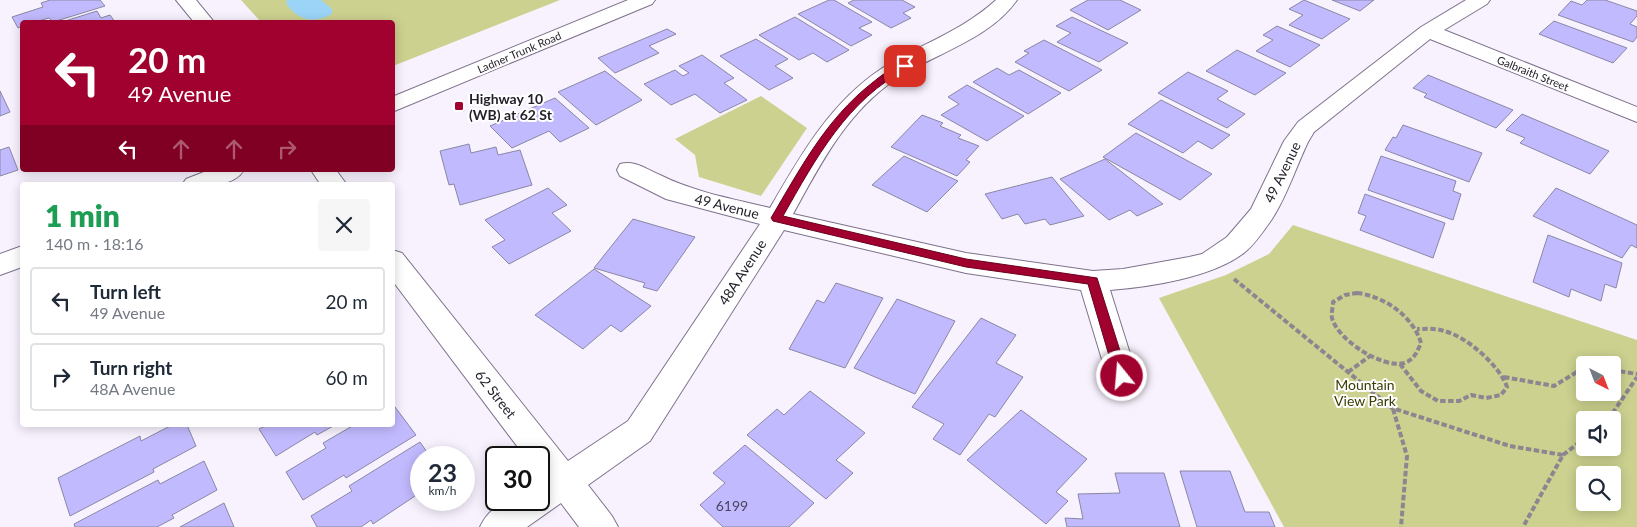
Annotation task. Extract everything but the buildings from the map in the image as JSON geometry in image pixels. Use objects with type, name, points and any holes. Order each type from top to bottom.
[{"type":"street","points":[[186,0],[202,20]]},
{"type":"street","name":"Ladner Trunk Road","points":[[395,104],[645,0]]},
{"type":"street","name":"48A Avenue","points":[[498,527],[639,432],[777,218],[818,146],[857,99],[889,74],[984,22],[1007,0]]},
{"type":"street","name":"49 Avenue","points":[[629,170],[675,192],[966,263],[1093,281],[1132,277],[1212,260],[1237,244],[1262,213],[1296,141],[1306,127],[1428,31],[1480,0]]},
{"type":"street","name":"Galbraith Street","points":[[1428,31],[1637,114]]},
{"type":"street","points":[[203,182],[227,172]]},
{"type":"street","points":[[0,265],[20,257]]},
{"type":"street","name":"62 Street","points":[[395,264],[600,527]]},
{"type":"street","points":[[1093,281],[1122,376]]},
{"type":"path","points":[[459,106],[464,111]]},
{"type":"path","points":[[1212,260],[1392,408],[1510,446],[1563,455]]},
{"type":"path","points":[[1356,292],[1373,295],[1388,303],[1417,329],[1421,342],[1414,357],[1400,364],[1386,362],[1370,356],[1342,333],[1332,317],[1333,302],[1345,294],[1356,292]]},
{"type":"path","points":[[1400,364],[1410,383],[1425,395],[1445,403],[1460,402],[1471,395],[1486,398],[1501,395],[1508,387],[1495,364],[1481,355],[1471,344],[1457,334],[1443,330],[1417,329]]},
{"type":"path","points":[[1348,372],[1370,356]]},
{"type":"path","points":[[1614,411],[1637,376],[1621,372]]},
{"type":"path","points":[[1504,377],[1554,386],[1576,373]]},
{"type":"path","points":[[1392,408],[1407,456],[1401,527]]},
{"type":"path","points":[[1523,527],[1563,455],[1576,445]]},
{"type":"green space","points":[[241,0],[560,0],[395,65],[395,20],[259,20]]},
{"type":"green space","points":[[761,96],[807,128],[761,196],[699,177],[695,155],[675,139]]},
{"type":"green space","name":"Mountain View Park","points":[[1293,225],[1637,340],[1637,527],[1284,527],[1159,298],[1226,275],[1269,254]]},
{"type":"water","points":[[287,0],[321,0],[332,9],[332,14],[319,19],[307,19],[295,14],[286,3]]},
{"type":"place","name":"Highway 10 (WB) at 62 St","points":[[459,106]]},
{"type":"route","points":[[905,66],[889,74],[857,99],[839,120],[818,146],[777,218],[966,263],[1093,281],[1122,376]]}]
